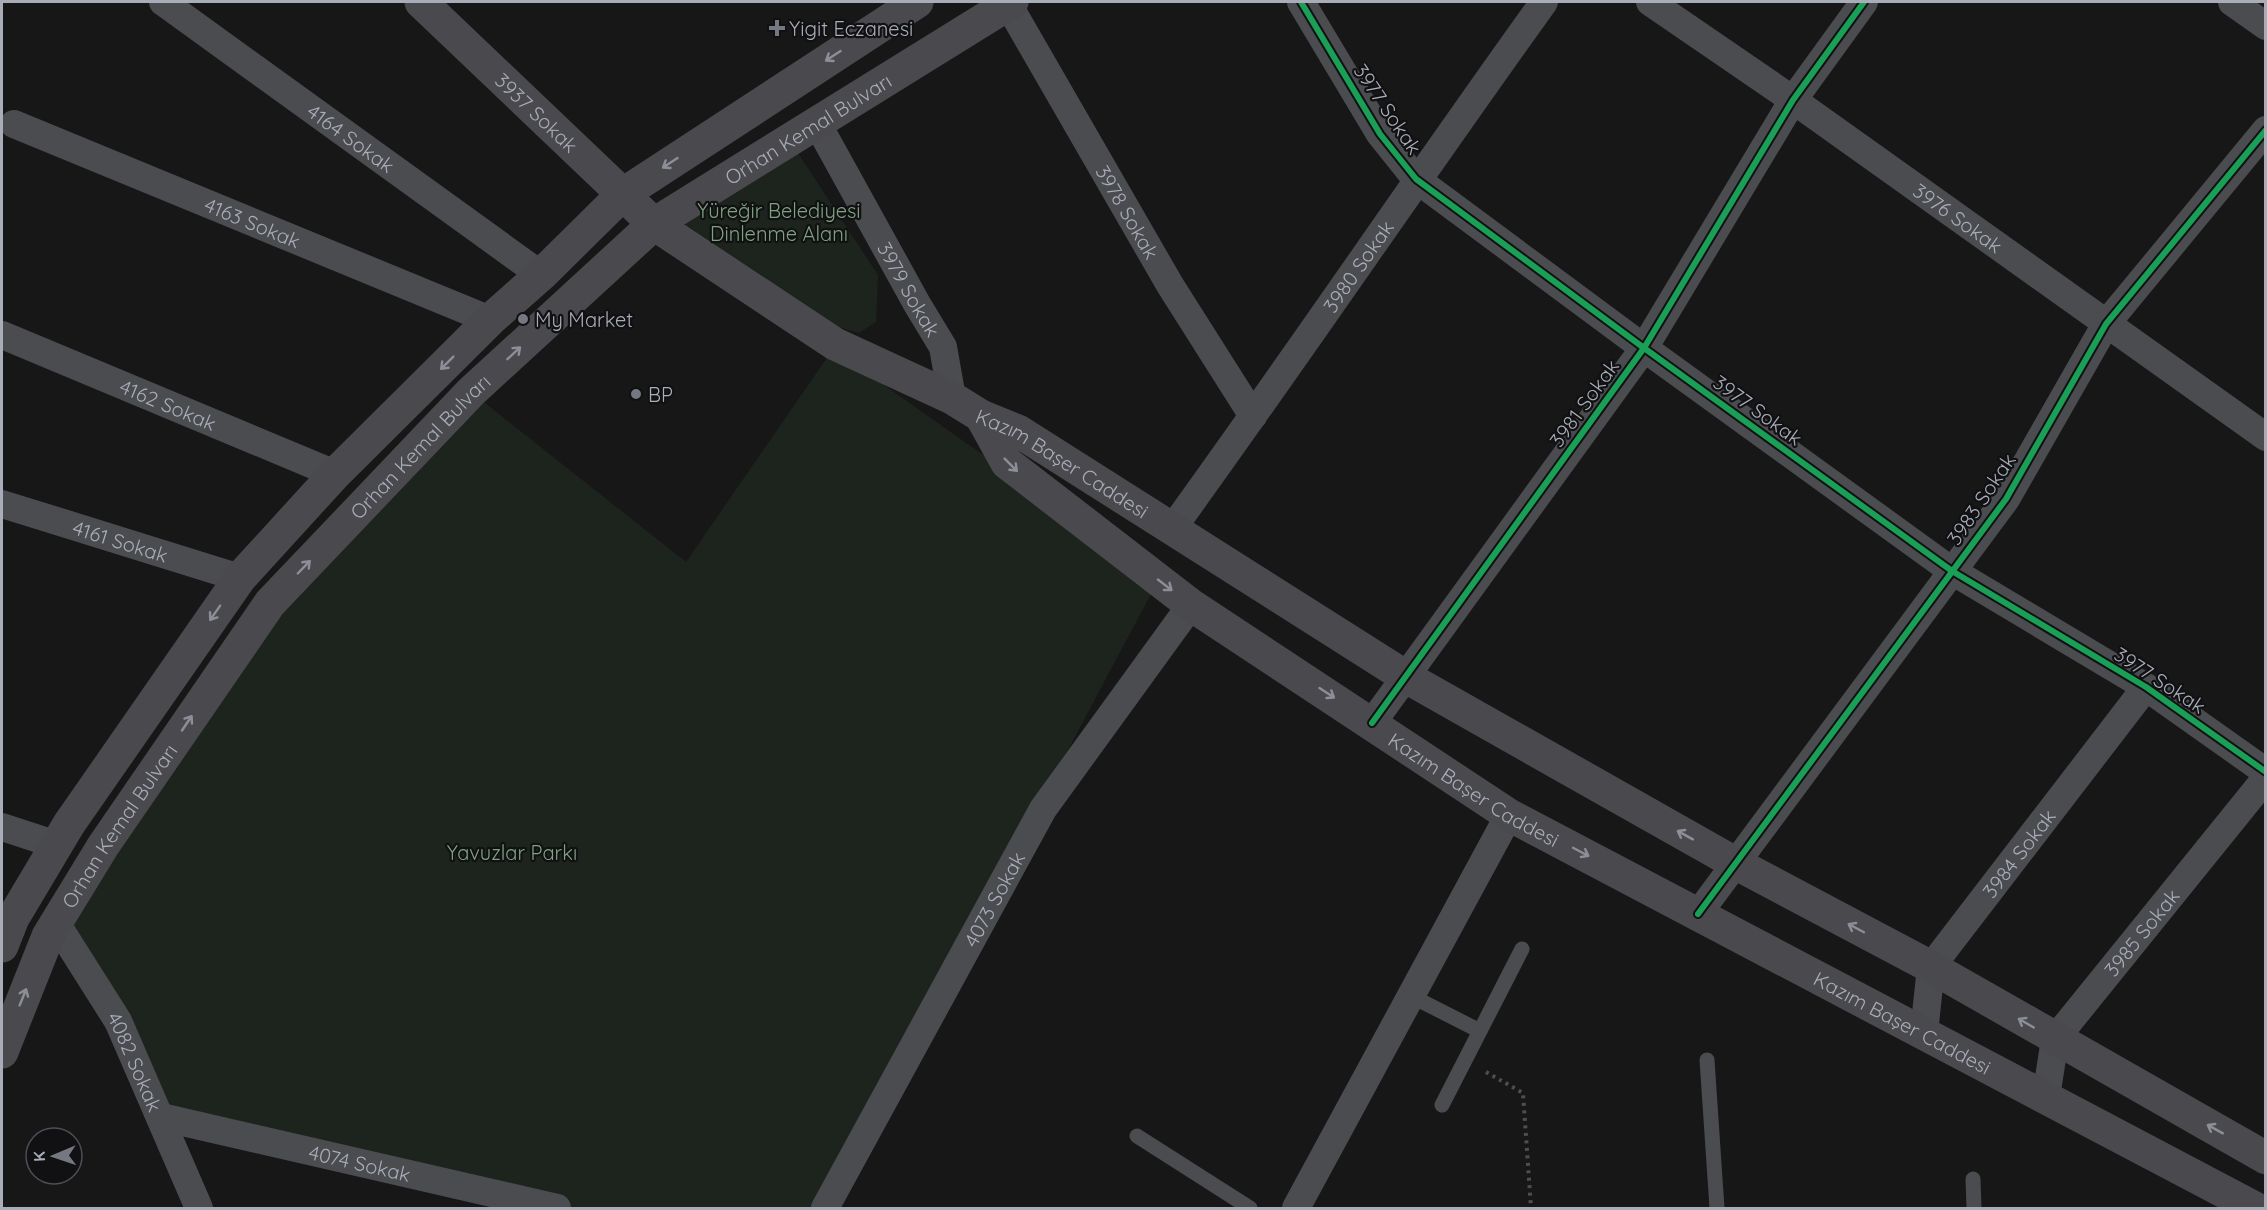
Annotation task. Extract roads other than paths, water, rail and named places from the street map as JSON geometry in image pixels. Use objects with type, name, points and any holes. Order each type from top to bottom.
[{"type":"main road","name":"3937 Sokak","points":[[421,2],[654,224]]},
{"type":"main road","name":"Orhan Kemal Bulvarı","points":[[2,946],[13,918],[57,845],[240,578],[335,474],[490,320],[541,275],[623,194],[917,2]]},
{"type":"main road","name":"Orhan Kemal Bulvarı","points":[[2,1052],[48,936],[103,846],[270,603],[471,392],[654,224],[1010,3]]},
{"type":"main road","points":[[654,224],[835,344],[952,398],[981,416]]},
{"type":"main road","name":"Kazım Başer Caddesi","points":[[981,416],[1018,431],[1406,677],[1735,863],[1931,967],[2265,1158]]},
{"type":"main road","name":"Kazım Başer Caddesi","points":[[981,416],[1007,463],[1191,605],[1509,815],[2255,1209]]},
{"type":"street","name":"4164 Sokak","points":[[163,2],[541,275]]},
{"type":"street","name":"3977 Sokak","points":[[1301,2],[1380,134],[1416,179],[1952,572],[2146,687],[2265,772]]},
{"type":"street","name":"3980 Sokak","points":[[1172,529],[1253,416],[1416,179],[1544,2]]},
{"type":"street","name":"3976 Sokak","points":[[1650,2],[1793,100],[2265,437]]},
{"type":"street","name":"3981 Sokak","points":[[1372,723],[1644,348],[1793,100],[1864,2]]},
{"type":"street","points":[[2232,2],[2265,26]]},
{"type":"street","name":"3978 Sokak","points":[[1010,3],[1170,285],[1253,416]]},
{"type":"street","name":"3979 Sokak","points":[[817,123],[943,347],[952,398]]},
{"type":"street","name":"4163 Sokak","points":[[14,124],[490,320]]},
{"type":"street","name":"3983 Sokak","points":[[1698,914],[2006,499],[2106,324],[2265,130]]},
{"type":"street","name":"4162 Sokak","points":[[2,335],[335,474]]},
{"type":"street","name":"4161 Sokak","points":[[2,504],[240,578]]},
{"type":"street","name":"4073 Sokak","points":[[825,1209],[1043,809],[1191,605]]},
{"type":"street","name":"3984 Sokak","points":[[1931,967],[2146,687]]},
{"type":"street","name":"3985 Sokak","points":[[2046,1097],[2055,1039],[2265,778]]},
{"type":"street","points":[[1296,1209],[1509,815]]},
{"type":"street","points":[[2,827],[57,845]]},
{"type":"street","name":"4082 Sokak","points":[[56,923],[118,1021],[199,1209]]},
{"type":"street","points":[[1924,1033],[1931,967]]},
{"type":"street","name":"4074 Sokak","points":[[161,1117],[557,1209]]},
{"type":"lane","points":[[1442,1105],[1522,949]]},
{"type":"lane","points":[[1411,996],[1480,1031]]},
{"type":"lane","points":[[1707,1060],[1717,1209]]},
{"type":"lane","points":[[1137,1136],[1250,1209]]},
{"type":"lane","points":[[1973,1179],[1974,1209]]},
{"type":"place","name":"Yigit Eczanesi","points":[[777,28]]},
{"type":"place","name":"My Market","points":[[523,319]]},
{"type":"place","name":"BP","points":[[636,394]]},
{"type":"park label","name":"Yüreğir Belediyesi Dinlenme Alanı","points":[[779,222]]},
{"type":"park label","name":"Yavuzlar Parkı","points":[[512,852]]}]
